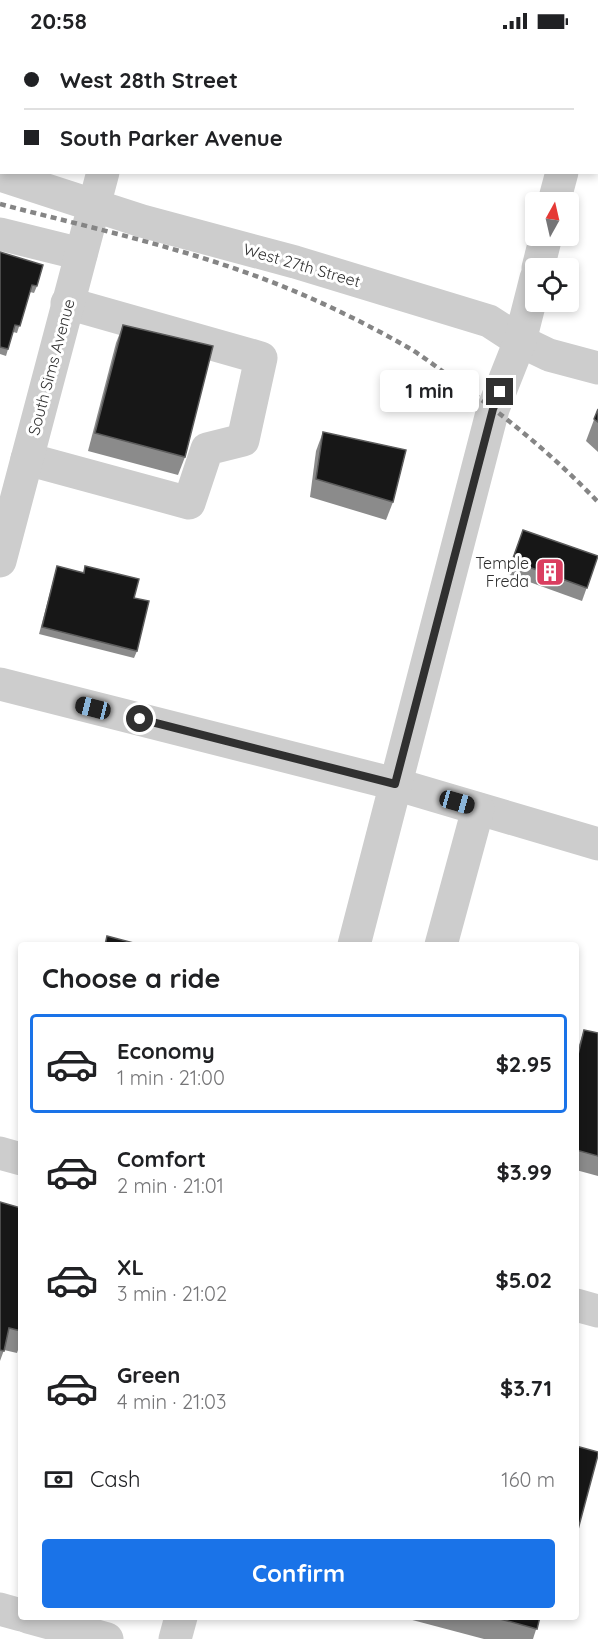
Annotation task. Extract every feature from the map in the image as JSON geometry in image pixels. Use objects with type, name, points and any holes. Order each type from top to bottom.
[{"type":"street","name":"South Sims Avenue","points":[[0,561],[103,174]]},
{"type":"street","points":[[557,192],[561,174]]},
{"type":"street","name":"West 27th Street","points":[[0,175],[95,206],[295,262],[489,321],[520,341],[549,355],[598,368]]},
{"type":"street","points":[[0,234],[81,254]]},
{"type":"street","points":[[27,459],[189,503],[207,448],[243,440],[261,358],[68,303]]},
{"type":"street","points":[[355,942],[493,409],[520,341],[527,312]]},
{"type":"street","points":[[0,684],[395,784],[598,844]]},
{"type":"street","points":[[442,942],[478,808]]},
{"type":"street","points":[[0,1153],[18,1158]]},
{"type":"street","points":[[579,1306],[598,1311]]},
{"type":"street","points":[[0,1609],[18,1614]]},
{"type":"street","points":[[39,1620],[107,1639]]},
{"type":"street","points":[[175,1639],[180,1620]]},
{"type":"building","points":[[0,252],[43,265],[37,286],[32,285],[20,326],[15,325],[8,349],[0,347]]},
{"type":"building","points":[[123,325],[213,346],[185,457],[95,433]]},
{"type":"building","points":[[598,409],[598,422],[594,419]]},
{"type":"building","points":[[323,432],[406,450],[393,502],[316,479]]},
{"type":"building","points":[[523,530],[598,556],[587,588],[512,561]]},
{"type":"building","points":[[57,566],[84,573],[85,566],[139,579],[134,598],[149,601],[137,651],[42,627]]},
{"type":"building","points":[[107,936],[130,942],[106,942]]},
{"type":"building","points":[[584,1030],[598,1033],[598,1156],[579,1151],[579,1051]]},
{"type":"building","points":[[0,1202],[18,1207],[18,1330],[9,1328],[4,1351],[0,1350]]},
{"type":"building","points":[[579,1447],[598,1452],[579,1526]]},
{"type":"building","points":[[504,1620],[539,1620],[537,1629]]},
{"type":"railway","points":[[0,204],[127,236],[222,264],[293,290],[352,318],[415,352],[472,393],[546,453],[598,502]]},
{"type":"place","name":"Temple Freda","points":[[550,572]]},
{"type":"route","points":[[140,719],[395,784],[493,409],[500,392]]}]
